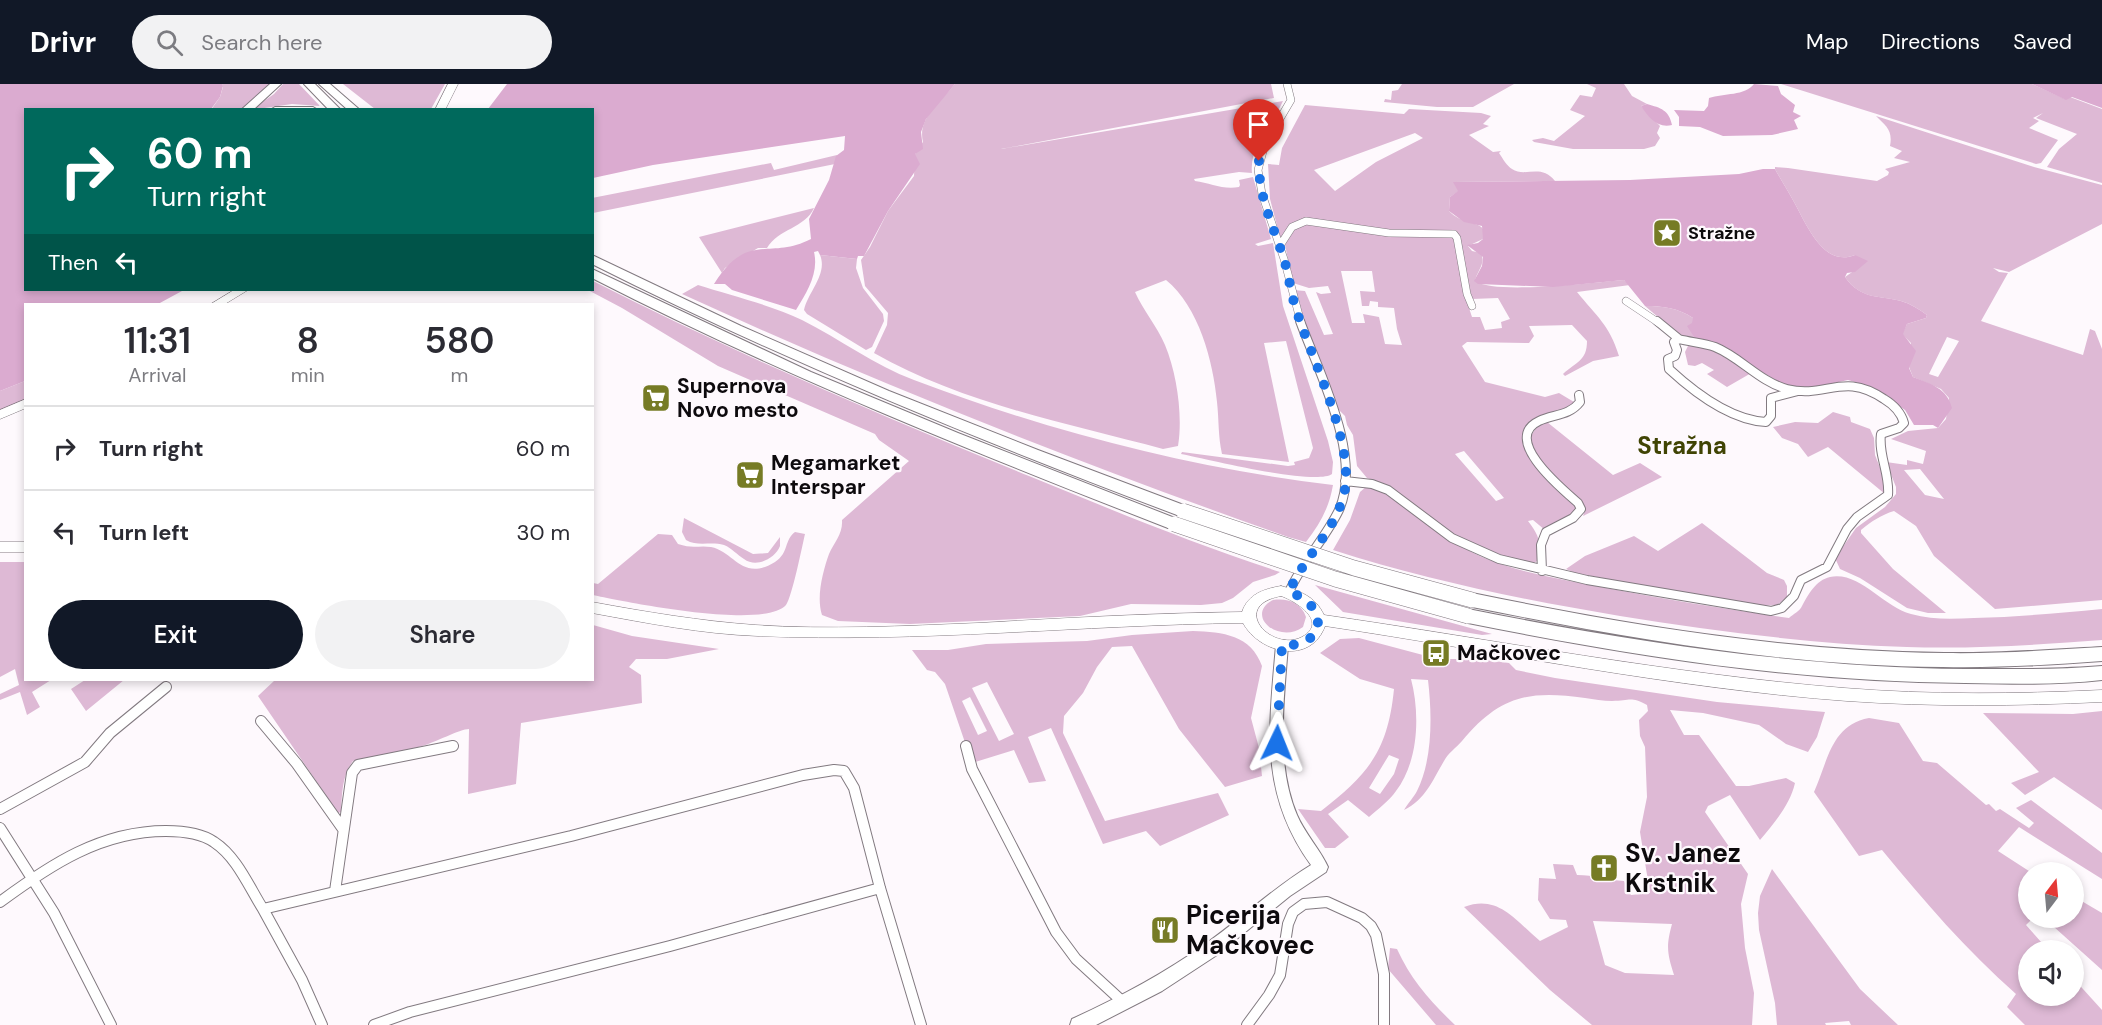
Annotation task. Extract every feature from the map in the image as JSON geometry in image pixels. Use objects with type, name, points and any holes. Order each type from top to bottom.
[{"type":"highway","points":[[248,108],[276,84]]},
{"type":"highway","points":[[309,84],[334,108]]},
{"type":"highway","points":[[325,85],[353,108]]},
{"type":"highway","points":[[594,260],[776,348],[1179,517],[1335,579],[1470,608],[1602,644],[1775,668],[1935,677],[2102,673]]},
{"type":"highway","points":[[594,274],[785,366],[1010,461],[1179,517]]},
{"type":"highway","points":[[1470,608],[1701,643],[1835,656],[1925,660],[2102,654]]},
{"type":"main road","points":[[441,108],[453,84]]},
{"type":"main road","points":[[219,303],[240,291]]},
{"type":"main road","points":[[0,415],[24,404]]},
{"type":"main road","points":[[0,547],[24,547]]},
{"type":"main road","points":[[1270,592],[1289,592],[1300,596],[1312,605],[1319,620],[1316,633],[1310,639],[1292,645],[1282,645],[1263,638],[1255,632],[1249,617],[1249,608],[1260,595],[1270,592]]},
{"type":"main road","points":[[594,607],[705,626],[836,633],[912,633],[1150,618],[1249,617]]},
{"type":"main road","points":[[1319,620],[1651,673],[1791,691],[1925,699],[2019,700],[2102,696]]},
{"type":"street","points":[[1287,84],[1291,100],[1263,149],[1259,161],[1260,183],[1295,307],[1342,441],[1347,468],[1338,513],[1307,557],[1289,592]]},
{"type":"street","points":[[1279,247],[1292,227],[1306,221],[1389,233],[1454,234],[1457,238],[1467,294],[1472,306]]},
{"type":"street","points":[[1626,301],[1679,339],[1715,347],[1784,388],[1798,391]]},
{"type":"street","points":[[1346,481],[1372,484],[1388,490],[1452,538],[1499,559],[1542,571],[1744,608],[1771,611],[1782,608],[1794,596],[1801,580],[1827,567],[1847,529],[1857,518],[1888,495],[1890,485],[1878,445],[1881,434],[1899,428],[1904,423],[1903,416],[1885,398],[1859,384],[1849,383],[1771,398],[1771,416],[1766,422],[1757,423],[1690,387],[1669,369],[1668,359],[1675,356],[1677,350],[1674,342],[1679,339]]},
{"type":"street","points":[[1542,571],[1543,536],[1547,531],[1572,518],[1581,509],[1528,450],[1525,443],[1526,433],[1532,425],[1575,410],[1580,402],[1579,395]]},
{"type":"street","points":[[1078,1025],[1094,1021],[1175,974],[1229,936],[1280,893],[1321,867],[1306,849],[1291,823],[1277,774],[1282,645]]},
{"type":"street","points":[[0,809],[85,762],[110,733],[166,687]]},
{"type":"street","points":[[261,721],[297,764],[343,829]]},
{"type":"street","points":[[335,891],[352,773],[358,765],[453,746]]},
{"type":"street","points":[[966,746],[972,769],[1056,932],[1076,959],[1124,1003]]},
{"type":"street","points":[[263,909],[571,836],[802,775],[834,770],[844,771],[854,788],[880,888],[921,1025]]},
{"type":"street","points":[[0,828],[54,913],[111,1025]]},
{"type":"street","points":[[0,902],[33,878],[78,851],[114,837],[137,831],[184,832],[216,843],[235,864],[263,909],[302,980],[322,1025]]},
{"type":"street","points":[[374,1025],[410,1012],[670,946],[880,888]]},
{"type":"street","points":[[1247,1025],[1260,1009],[1280,975],[1289,918],[1295,910],[1311,902],[1332,903],[1353,912],[1370,924],[1379,942],[1383,970],[1384,1025]]},
{"type":"shaded area","points":[[0,84],[222,84],[220,97],[212,108],[24,108],[24,291],[182,291],[160,303],[24,303],[24,381],[0,391]]},
{"type":"shaded area","points":[[222,84],[274,84],[244,108],[212,108],[220,97]]},
{"type":"shaded area","points":[[283,84],[299,84],[320,106],[292,104],[254,108],[274,94]]},
{"type":"shaded area","points":[[343,84],[445,84],[432,108],[374,108]]},
{"type":"shaded area","points":[[507,84],[955,84],[926,119],[921,132],[923,149],[915,154],[920,164],[888,211],[864,256],[858,256],[857,259],[820,255],[818,251],[814,252],[813,275],[796,310],[732,290],[725,284],[714,284],[726,267],[737,257],[748,252],[796,245],[811,239],[809,219],[829,180],[836,156],[844,150],[845,136],[653,165],[594,178],[594,108],[489,108]]},
{"type":"shaded area","points":[[955,84],[1271,84],[1274,98],[1001,149],[1283,101],[1254,154],[1252,173],[1239,172],[1194,179],[1233,188],[1239,187],[1239,180],[1253,177],[1271,239],[1255,244],[1258,246],[1273,243],[1283,306],[1328,441],[1333,462],[1332,474],[1322,477],[1305,477],[1235,466],[1181,454],[1182,452],[1288,466],[1309,458],[1313,448],[1286,341],[1264,343],[1289,462],[1222,454],[1215,386],[1208,352],[1196,320],[1178,291],[1166,280],[1135,292],[1162,338],[1173,369],[1180,422],[1178,446],[1163,449],[1015,410],[942,385],[874,353],[887,325],[888,313],[865,286],[861,260],[888,211],[914,176],[915,154],[923,142],[922,133],[927,118],[937,103]]},
{"type":"shaded area","points":[[1402,84],[1514,84],[1473,107],[1437,107],[1384,102],[1385,99],[1391,100],[1392,91],[1398,90]]},
{"type":"shaded area","points":[[1587,84],[1624,84],[1632,96],[1647,104],[1641,106],[1660,126],[1657,133],[1660,138],[1655,146],[1644,149],[1573,149],[1534,142],[1532,140],[1543,138],[1554,141],[1585,116],[1570,110],[1580,95],[1592,97],[1596,88]]},
{"type":"shaded area","points":[[1754,84],[1778,86],[1781,94],[1795,105],[1793,112],[1801,116],[1794,120],[1798,129],[1772,135],[1723,136],[1700,127],[1679,126],[1679,117],[1674,110],[1704,111],[1708,106],[1709,98],[1745,91]]},
{"type":"shaded area","points":[[1781,84],[2032,84],[2065,99],[2070,97],[2102,109],[2102,183],[2047,167],[2059,149],[2077,134],[2036,118],[2043,113],[2033,118],[2039,121],[2029,128],[2058,140],[2041,163],[2036,164]]},
{"type":"shaded area","points":[[2032,84],[2102,84],[2102,108],[2072,97],[2066,100]]},
{"type":"shaded area","points":[[1647,104],[1664,110],[1672,125],[1662,125],[1654,121],[1641,106]]},
{"type":"shaded area","points":[[1305,105],[1404,114],[1409,109],[1481,113],[1491,116],[1483,124],[1489,126],[1469,135],[1493,152],[1501,151],[1499,153],[1512,169],[1544,173],[1555,181],[1454,182],[1459,191],[1450,197],[1449,211],[1483,229],[1483,239],[1468,246],[1472,251],[1481,253],[1482,257],[1482,264],[1475,281],[1502,287],[1624,280],[1630,285],[1577,292],[1607,328],[1619,356],[1593,361],[1565,376],[1563,374],[1583,357],[1587,348],[1587,341],[1572,325],[1529,326],[1534,336],[1529,343],[1467,342],[1462,346],[1485,382],[1545,397],[1559,393],[1574,402],[1575,406],[1570,410],[1537,421],[1525,432],[1524,443],[1537,466],[1575,504],[1575,513],[1545,530],[1533,520],[1528,521],[1538,539],[1539,560],[1532,564],[1506,557],[1454,535],[1382,483],[1367,478],[1357,466],[1353,435],[1345,416],[1334,405],[1293,290],[1305,291],[1324,335],[1333,334],[1316,292],[1331,293],[1328,286],[1309,288],[1293,283],[1285,245],[1294,227],[1309,223],[1403,235],[1452,235],[1465,296],[1472,317],[1480,317],[1485,330],[1502,328],[1501,322],[1510,319],[1498,298],[1472,299],[1457,232],[1399,233],[1307,220],[1295,222],[1283,237],[1280,237],[1270,199],[1268,164],[1279,165],[1282,148]],"holes":[[[1415,133],[1423,138],[1376,162],[1335,191],[1314,170]],[[1341,271],[1372,271],[1375,292],[1360,291],[1362,306],[1369,306],[1370,301],[1378,302],[1378,307],[1394,308],[1402,345],[1385,344],[1379,317],[1363,314],[1365,323],[1352,323]],[[1464,451],[1504,498],[1496,501],[1455,454]]]},
{"type":"shaded area","points":[[1876,116],[2034,167],[2102,185],[2102,224],[2009,272],[1993,268],[1999,272],[2008,273],[1981,321],[2083,355],[2090,329],[2095,331],[2102,349],[2102,600],[1995,609],[1934,556],[1916,526],[1894,511],[1873,521],[1861,530],[1861,533],[1893,569],[1946,613],[1928,613],[1907,608],[1860,578],[1840,569],[1835,558],[1856,528],[1885,507],[1896,494],[1896,487],[1886,462],[1907,465],[1907,460],[1923,464],[1926,451],[1891,439],[1908,431],[1938,428],[1946,419],[1949,398],[1941,389],[1913,377],[1909,367],[1911,343],[1902,334],[1907,324],[1926,318],[1927,315],[1901,301],[1857,290],[1845,277],[1858,268],[1855,255],[1844,257],[1834,255],[1817,241],[1775,167],[1877,181],[1888,175],[1889,172],[1885,169],[1910,162],[1894,158],[1902,151],[1890,146],[1890,132]],"holes":[[[1947,337],[1959,341],[1938,377],[1929,374]],[[1920,469],[1944,499],[1925,495],[1904,470]]]},
{"type":"shaded area","points":[[837,155],[835,164],[594,213],[594,198],[771,163],[774,170]]},
{"type":"shaded area","points":[[1775,169],[1810,231],[1825,249],[1834,255],[1844,257],[1855,255],[1868,261],[1855,272],[1847,273],[1845,277],[1857,290],[1901,301],[1927,315],[1926,318],[1907,324],[1903,334],[1916,351],[1909,368],[1913,377],[1942,391],[1950,401],[1952,408],[1938,428],[1933,425],[1914,425],[1905,410],[1872,387],[1848,380],[1807,389],[1788,387],[1717,346],[1696,340],[1687,326],[1692,323],[1693,318],[1670,308],[1645,306],[1624,280],[1553,287],[1478,284],[1474,281],[1482,266],[1483,257],[1467,245],[1478,243],[1483,239],[1482,226],[1464,222],[1449,211],[1450,197],[1458,191],[1453,182],[1630,180],[1739,174]]},
{"type":"shaded area","points":[[814,208],[810,215],[778,237],[767,248],[758,248],[725,268],[722,273],[699,237]]},
{"type":"shaded area","points":[[820,255],[857,259],[856,268],[863,288],[883,314],[884,321],[872,347],[866,350],[804,310],[820,276],[822,262]]},
{"type":"shaded area","points":[[594,282],[754,359],[918,430],[1153,526],[1280,572],[1253,582],[1233,598],[1222,603],[1201,605],[1131,604],[1080,616],[910,624],[838,621],[822,615],[820,592],[823,576],[829,554],[840,534],[842,520],[909,461],[879,440],[875,434],[718,366],[590,291],[594,291]]},
{"type":"shaded area","points":[[698,285],[791,315],[899,374],[1016,416],[1173,458],[1226,469],[1333,485],[1329,501],[1320,522],[1306,542],[1288,537],[1134,481],[906,392],[682,294]]},
{"type":"shaded area","points":[[1645,306],[1670,308],[1693,318],[1696,340],[1679,335]]},
{"type":"shaded area","points":[[1689,344],[1717,350],[1753,372],[1727,387],[1707,374],[1714,370],[1702,363],[1695,366],[1688,365],[1685,352]]},
{"type":"shaded area","points":[[24,381],[24,400],[0,412],[0,391]]},
{"type":"shaded area","points":[[1833,412],[1850,417],[1851,422],[1870,429],[1874,438],[1875,455],[1885,480],[1885,494],[1828,447],[1808,457],[1798,444],[1782,438],[1773,427],[1795,422],[1818,423]]},
{"type":"shaded area","points":[[1547,422],[1613,475],[1640,463],[1662,477],[1583,516],[1585,510],[1541,463],[1530,441],[1536,429]]},
{"type":"shaded area","points":[[1367,486],[1397,500],[1452,540],[1482,557],[1555,578],[1671,600],[1789,618],[1800,609],[1821,581],[1830,577],[1841,577],[1861,584],[1901,610],[1927,617],[1950,619],[2006,617],[2102,609],[2102,640],[1956,647],[1835,643],[1691,627],[1511,596],[1404,571],[1333,550],[1350,520],[1360,492]]},
{"type":"shaded area","points":[[684,518],[753,554],[768,553],[780,537],[780,546],[774,555],[765,561],[749,562],[724,545],[695,543],[686,540],[682,532]]},
{"type":"shaded area","points":[[1702,523],[1767,573],[1784,580],[1787,586],[1787,597],[1777,605],[1756,606],[1575,573],[1566,569],[1585,556],[1634,536],[1658,551]]},
{"type":"shaded area","points":[[795,532],[805,534],[794,582],[786,605],[773,612],[724,615],[662,608],[594,595],[594,583],[598,584],[658,534],[672,535],[678,544],[711,547],[740,564],[754,569],[775,562],[785,551]]},
{"type":"shaded area","points":[[0,562],[24,562],[24,681],[49,681],[32,692],[40,707],[27,715],[20,692],[0,700],[0,694],[19,685],[15,669],[0,677]]},
{"type":"shaded area","points":[[1315,585],[1492,634],[1482,635],[1343,612]]},
{"type":"shaded area","points":[[1273,600],[1288,601],[1301,608],[1306,617],[1303,627],[1294,632],[1284,632],[1268,626],[1263,620],[1262,613],[1265,606]]},
{"type":"shaded area","points":[[594,625],[632,636],[719,649],[667,659],[636,659],[629,667],[641,675],[642,703],[521,723],[516,784],[468,794],[469,729],[397,753],[353,761],[345,779],[341,812],[338,813],[258,696],[274,681],[594,681]]},
{"type":"shaded area","points":[[1193,631],[1225,634],[1235,637],[1251,648],[1262,666],[1251,718],[1259,748],[1262,776],[1225,787],[1179,729],[1132,646],[1112,647],[1097,667],[1083,693],[1064,716],[1063,733],[1105,821],[1218,793],[1229,815],[1160,846],[1146,831],[1103,844],[1051,728],[1028,737],[1046,781],[1029,783],[1014,750],[972,763],[945,684],[935,672],[927,670],[912,650],[948,650],[986,644],[1087,641]],"holes":[[[987,682],[1014,734],[999,741],[972,688]],[[970,697],[987,731],[978,735],[962,701]]]},
{"type":"shaded area","points":[[1359,638],[1438,659],[1480,659],[1509,663],[1516,670],[1555,678],[1717,702],[1825,712],[1817,737],[1808,752],[1786,744],[1759,725],[1703,713],[1670,710],[1684,735],[1699,735],[1736,786],[1749,786],[1786,778],[1795,783],[1785,806],[1760,840],[1730,795],[1708,806],[1705,812],[1748,874],[1741,904],[1745,948],[1754,993],[1752,1025],[1592,1025],[1550,990],[1464,907],[1487,904],[1505,911],[1540,941],[1568,927],[1566,920],[1550,919],[1538,900],[1539,878],[1556,879],[1553,864],[1573,865],[1577,875],[1624,881],[1631,895],[1650,893],[1640,832],[1647,797],[1645,747],[1640,736],[1639,720],[1648,711],[1647,705],[1641,702],[1547,695],[1516,700],[1489,714],[1476,726],[1446,758],[1418,801],[1404,810],[1416,793],[1422,778],[1429,751],[1430,736],[1428,680],[1411,679],[1416,707],[1416,737],[1404,779],[1390,798],[1369,817],[1348,800],[1328,814],[1349,837],[1335,848],[1325,848],[1298,809],[1321,811],[1364,772],[1381,745],[1387,729],[1394,689],[1360,679],[1320,653],[1340,639]],"holes":[[[1389,755],[1399,759],[1394,774],[1380,794],[1369,788]],[[1593,921],[1672,924],[1668,950],[1674,975],[1625,973],[1605,965]]]},
{"type":"shaded area","points":[[83,681],[123,681],[86,711],[71,689]]},
{"type":"shaded area","points":[[2102,711],[2102,810],[2054,777],[2025,795],[2011,783],[2039,772],[1983,713],[2073,714]]},
{"type":"shaded area","points":[[1869,718],[1899,723],[1923,761],[1937,763],[1986,805],[1989,804],[1996,811],[2000,809],[2029,828],[2034,823],[2016,808],[2031,800],[2102,853],[2102,879],[2084,868],[2084,862],[2075,862],[2019,827],[1998,851],[2018,864],[2018,928],[2029,928],[2039,940],[2018,940],[2018,1006],[2084,1006],[2084,990],[2102,1010],[2102,1025],[2025,1025],[2007,1007],[2016,994],[1946,925],[1882,850],[1859,856],[1814,792],[1832,746],[1846,728]]},
{"type":"shaded area","points":[[1772,869],[1860,989],[1898,1025],[1851,1025],[1849,1021],[1825,1023],[1826,1025],[1777,1025],[1775,1003],[1759,930],[1758,913],[1760,896]]},
{"type":"shaded area","points":[[2084,902],[2102,913],[2102,970],[2084,954],[2084,940],[2069,940],[2055,928],[2084,928]]},
{"type":"shaded area","points":[[1390,948],[1397,949],[1422,990],[1455,1025],[1436,1025],[1388,969]]},
{"type":"place","name":"Stražne","points":[[1667,233]]},
{"type":"place","name":"Supernova Novo mesto","points":[[656,398]]},
{"type":"place","name":"Megamarket Interspar","points":[[750,475]]},
{"type":"place","name":"Mačkovec","points":[[1436,653]]},
{"type":"place","name":"Sv. Janez Krstnik","points":[[1604,868]]},
{"type":"place","name":"Picerija Mačkovec","points":[[1165,930]]},
{"type":"district","name":"Stražna","points":[[1682,445]]},
{"type":"route","points":[[1259,161],[1259,175],[1268,214],[1282,251],[1295,307],[1342,441],[1347,468],[1338,513],[1329,529],[1307,557],[1289,592],[1307,600],[1317,612],[1319,620],[1316,633],[1310,639],[1292,645],[1282,645],[1277,743]]}]
